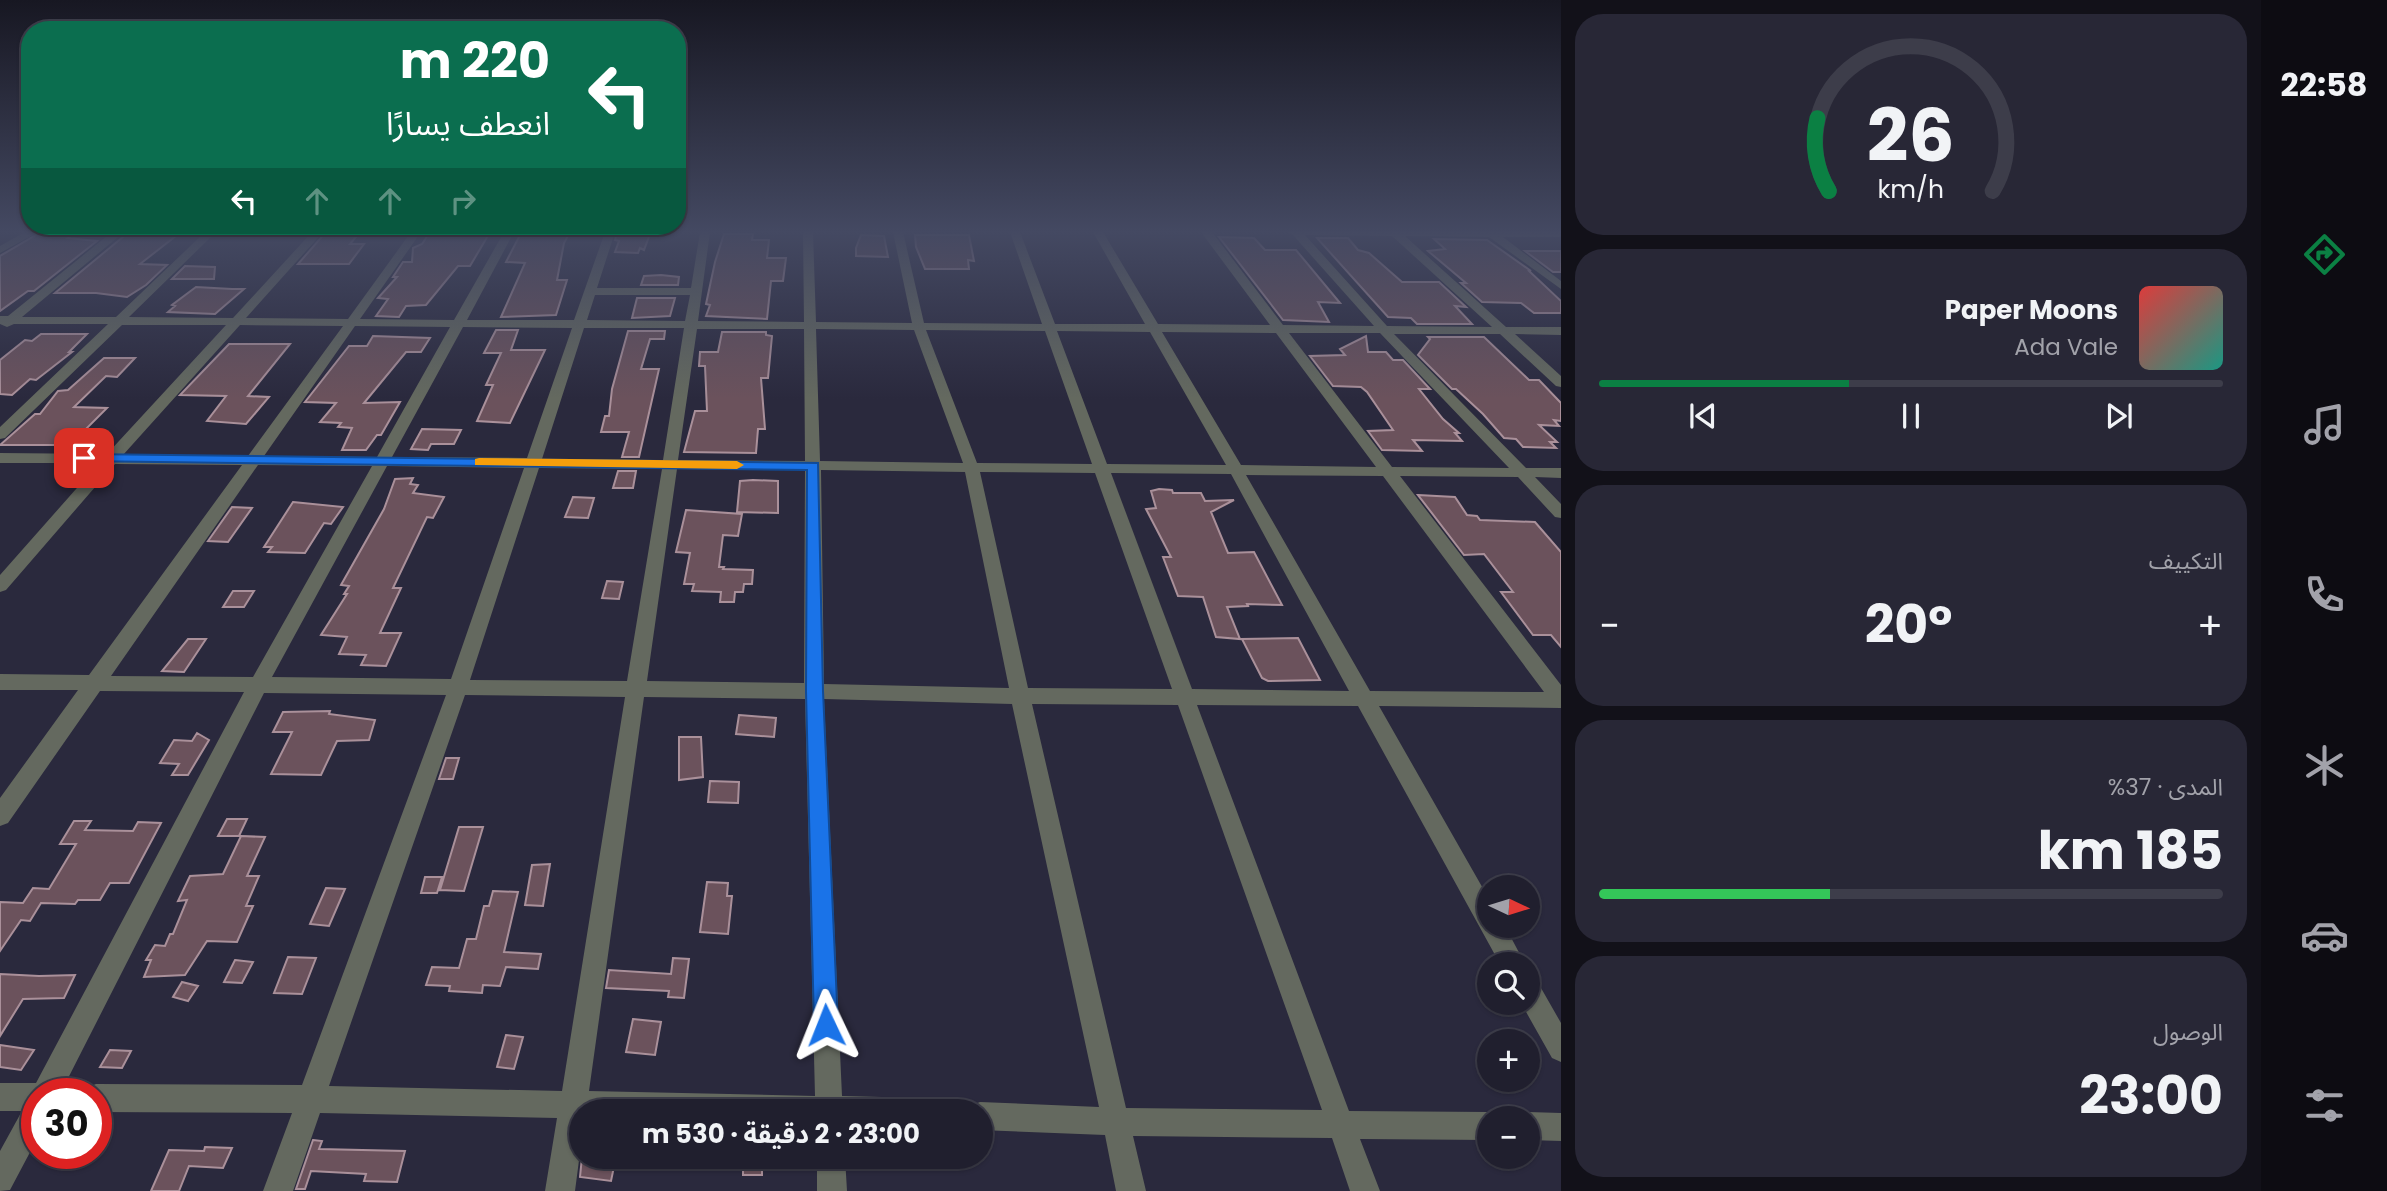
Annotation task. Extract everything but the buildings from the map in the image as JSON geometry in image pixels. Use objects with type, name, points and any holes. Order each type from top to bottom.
[{"type":"street","points":[[0,328],[6,320],[48,288]]},
{"type":"street","points":[[0,435],[154,288]]},
{"type":"street","points":[[0,586],[267,288]]},
{"type":"street","points":[[0,816],[378,288]]},
{"type":"street","points":[[53,1078],[258,685],[477,288]]},
{"type":"street","points":[[278,1191],[458,687],[591,288]]},
{"type":"street","points":[[574,1099],[697,288]]},
{"type":"street","points":[[810,288],[814,691],[829,1099]]},
{"type":"street","points":[[910,288],[919,328],[972,468],[1131,1191]]},
{"type":"street","points":[[1035,288],[1365,1191]]},
{"type":"street","points":[[1129,288],[1236,470],[1477,901]]},
{"type":"street","points":[[1248,288],[1561,700]]},
{"type":"street","points":[[1346,288],[1561,513]]},
{"type":"street","points":[[1455,288],[1561,383]]},
{"type":"street","points":[[590,292],[697,291]]},
{"type":"street","points":[[6,320],[1561,331]]},
{"type":"street","points":[[0,458],[1561,473]]},
{"type":"street","points":[[0,682],[814,691],[1020,696],[1561,700]]},
{"type":"street","points":[[1540,1011],[1561,1049]]},
{"type":"street","points":[[0,1097],[21,1097]]},
{"type":"street","points":[[112,1098],[569,1104]]},
{"type":"street","points":[[993,1117],[1115,1122],[1477,1126]]},
{"type":"street","points":[[1540,1126],[1561,1127]]},
{"type":"street","points":[[560,1191],[569,1131]]},
{"type":"street","points":[[0,1180],[21,1140]]},
{"type":"street","points":[[831,1169],[832,1191]]},
{"type":"slow traffic","points":[[479,462],[737,465]]},
{"type":"route","points":[[84,458],[813,466],[814,691],[826,1025]]}]
